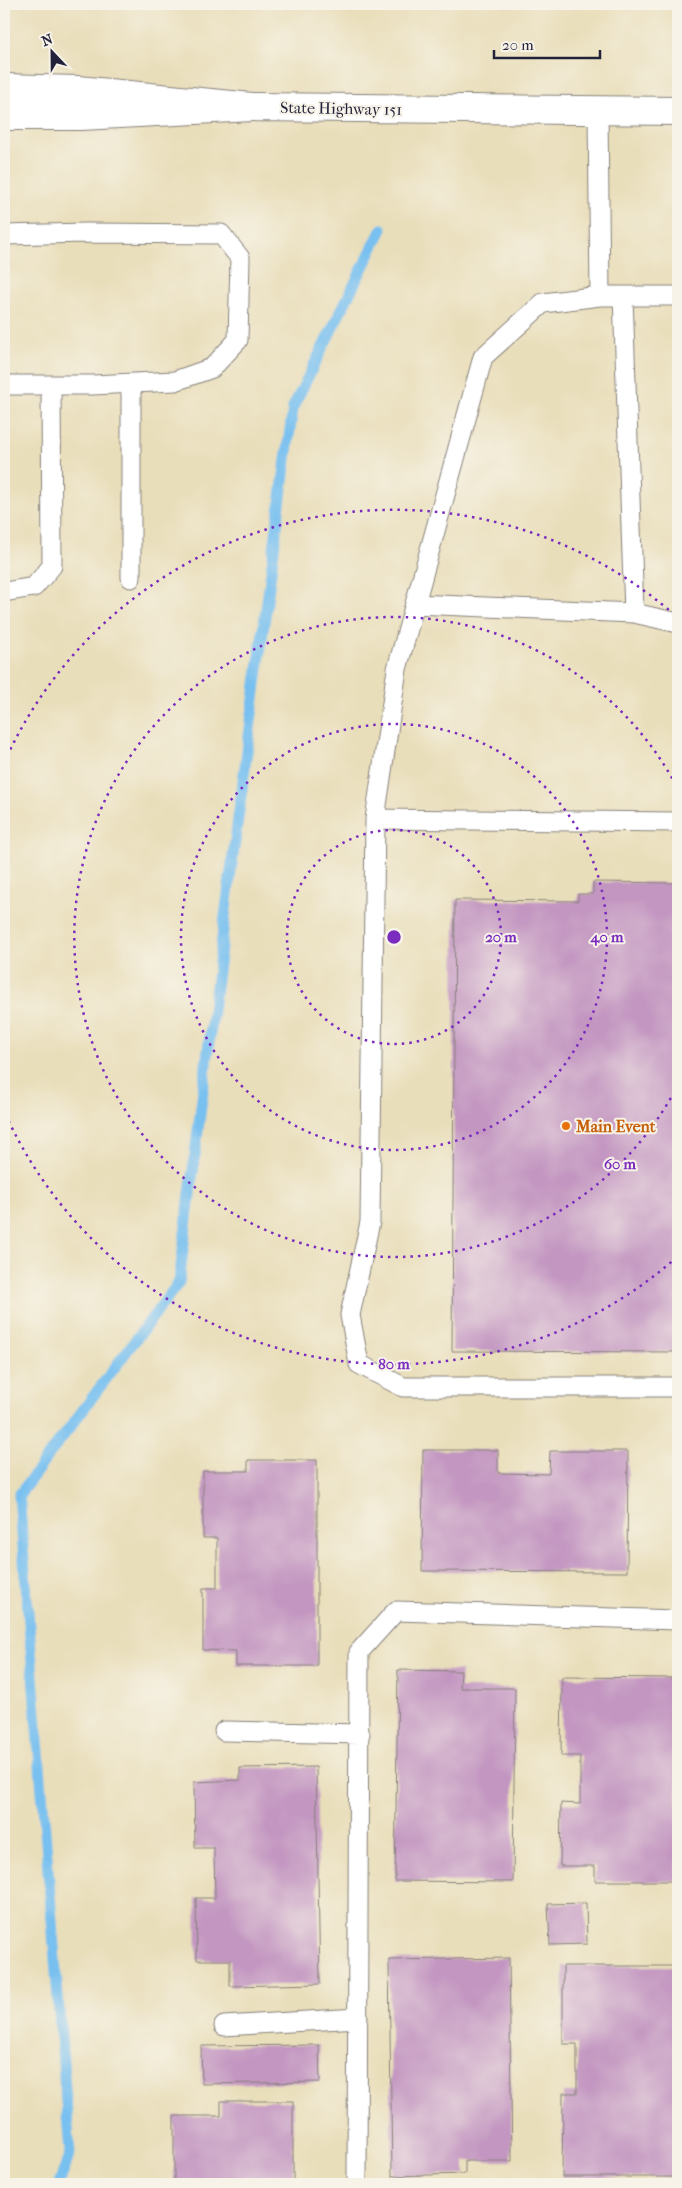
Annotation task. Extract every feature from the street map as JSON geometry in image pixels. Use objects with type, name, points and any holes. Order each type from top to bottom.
[{"type":"main road","points":[[4,88],[78,90],[252,107]]},
{"type":"main road","name":"State Highway 151","points":[[4,116],[81,116],[252,107],[678,112]]},
{"type":"lane","points":[[598,111],[600,296]]},
{"type":"lane","points":[[4,235],[86,233],[221,234],[240,258],[238,340],[212,368],[175,381],[131,384],[4,385]]},
{"type":"lane","points":[[678,296],[600,296],[543,303],[483,358],[397,669],[375,820],[370,1222],[350,1315],[359,1364],[404,1387],[678,1388]]},
{"type":"lane","points":[[623,296],[634,613]]},
{"type":"lane","points":[[131,384],[131,578]]},
{"type":"lane","points":[[4,592],[34,586],[52,566],[51,385]]},
{"type":"lane","points":[[415,604],[634,613],[678,623]]},
{"type":"lane","points":[[375,820],[678,822]]},
{"type":"lane","points":[[357,2184],[359,1652],[396,1611],[678,1620]]},
{"type":"lane","points":[[224,1731],[360,1734]]},
{"type":"lane","points":[[224,2026],[358,2018]]},
{"type":"building","name":"Main Event","points":[[593,882],[678,883],[678,1352],[452,1351],[455,900],[578,901],[578,894],[593,894]]},
{"type":"building","points":[[423,1450],[498,1450],[498,1473],[549,1474],[550,1451],[628,1451],[627,1572],[422,1571]]},
{"type":"building","points":[[248,1460],[317,1460],[317,1666],[236,1666],[236,1651],[203,1650],[203,1588],[217,1588],[217,1538],[203,1538],[203,1471],[248,1471]]},
{"type":"building","points":[[398,1670],[461,1671],[460,1688],[515,1688],[513,1882],[395,1881]]},
{"type":"building","points":[[562,1677],[678,1678],[677,1881],[595,1881],[595,1866],[560,1866],[561,1803],[580,1804],[580,1756],[561,1756]]},
{"type":"building","points":[[316,1767],[320,1984],[230,1986],[230,1960],[197,1960],[196,1898],[215,1898],[214,1848],[195,1848],[194,1782],[240,1780],[240,1768]]},
{"type":"building","points":[[586,1903],[587,1944],[550,1945],[548,1904]]},
{"type":"building","points":[[509,1958],[512,2161],[465,2161],[465,2174],[392,2176],[389,1960]]},
{"type":"building","points":[[563,1966],[678,1966],[678,2177],[562,2177],[563,2093],[577,2093],[577,2044],[563,2044]]},
{"type":"building","points":[[319,2045],[320,2082],[202,2084],[201,2046]]},
{"type":"building","points":[[221,2101],[293,2101],[293,2184],[174,2184],[174,2116],[221,2116]]},
{"type":"waterway","points":[[59,2184],[70,2153],[19,1495],[179,1282],[223,931],[293,407],[382,229]]},
{"type":"place","name":"Main Event","points":[[566,1126]]}]
